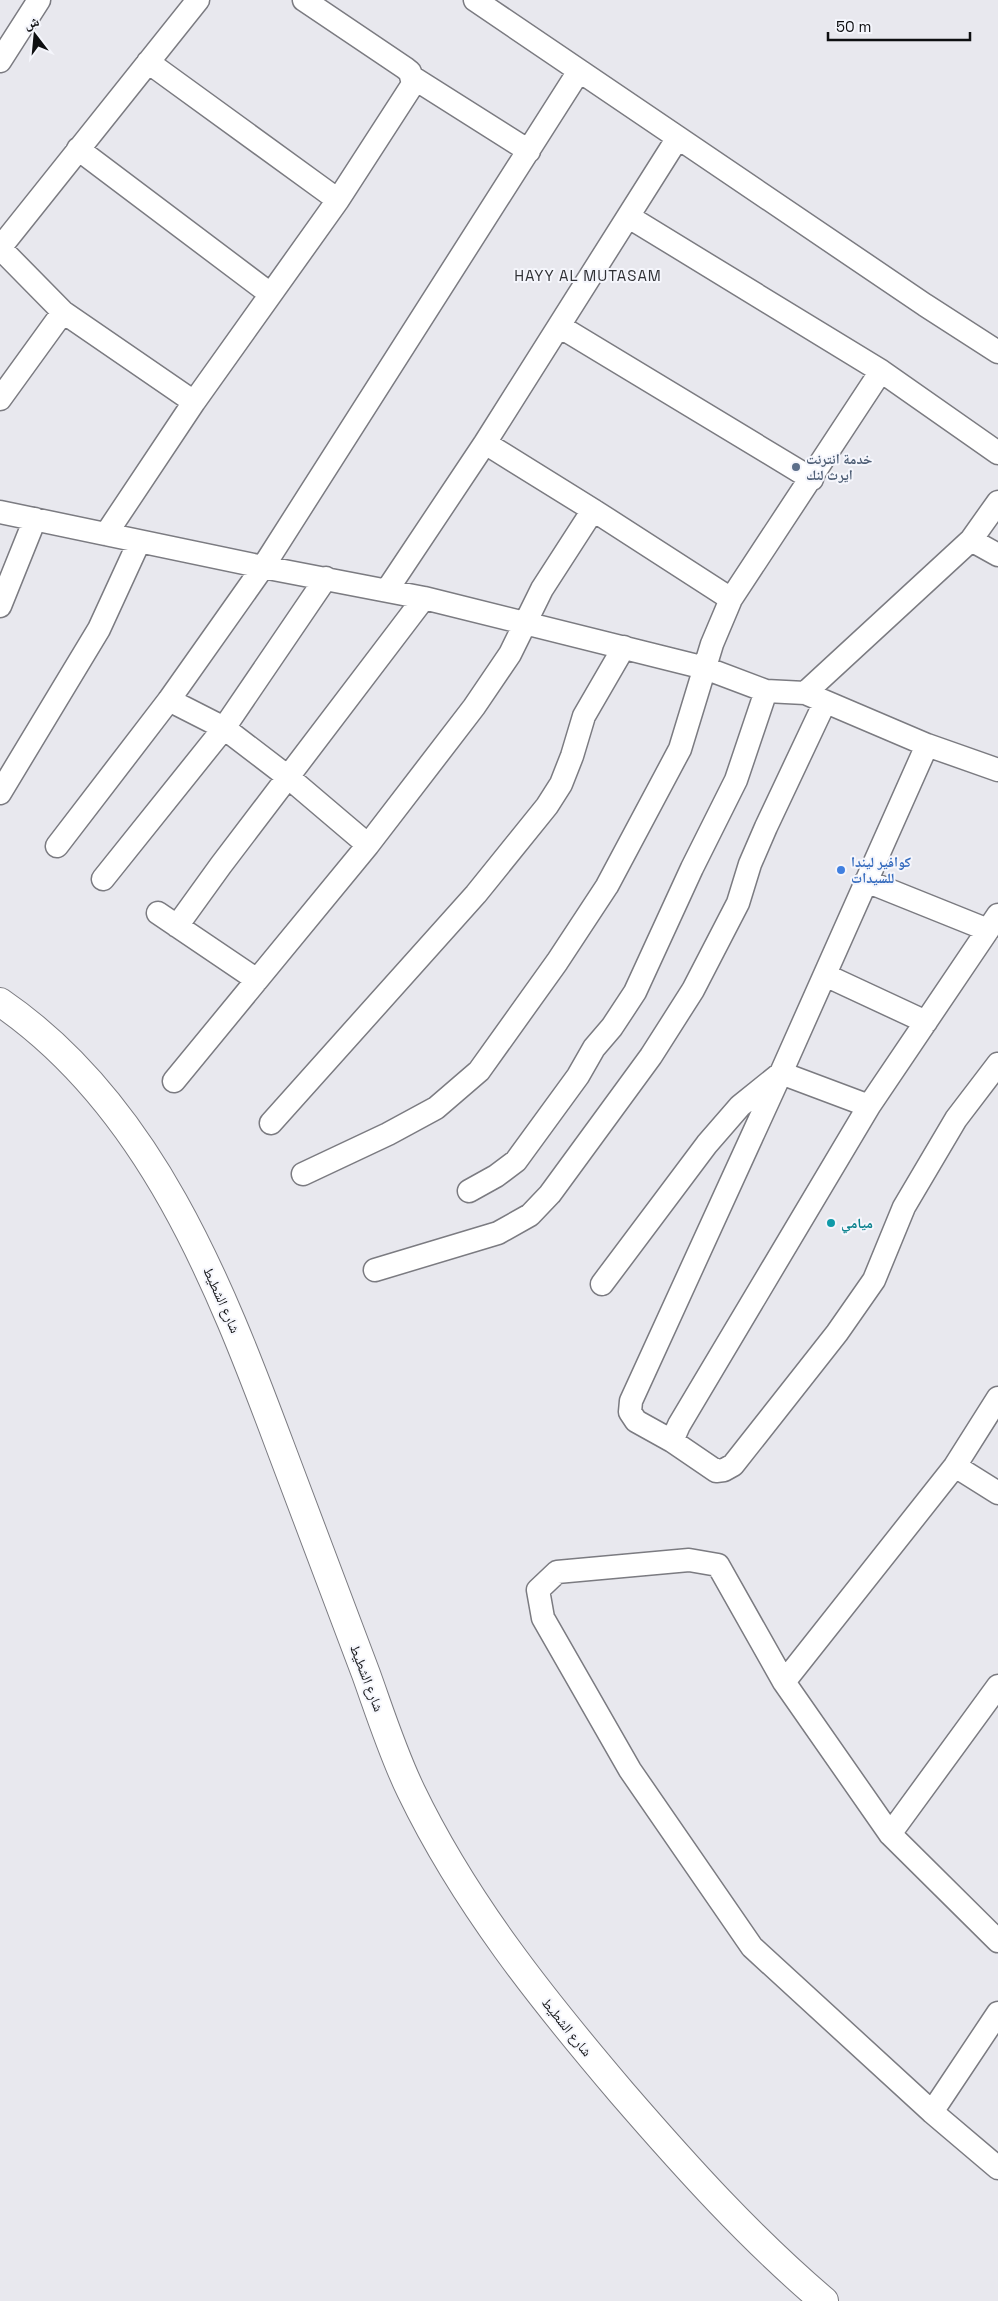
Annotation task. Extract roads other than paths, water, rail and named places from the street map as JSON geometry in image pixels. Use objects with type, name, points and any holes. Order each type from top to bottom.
[{"type":"main road","name":"شارع الشطيط","points":[[0,1002],[51,1041],[111,1107],[161,1181],[200,1253],[244,1350],[409,1787],[462,1884],[502,1944],[530,1980],[682,2163],[758,2242],[824,2301]]},
{"type":"street","points":[[0,61],[40,0]]},
{"type":"street","points":[[194,402],[63,312],[0,248],[198,0]]},
{"type":"street","points":[[304,0],[406,68],[412,77],[528,151]]},
{"type":"street","points":[[475,0],[677,139],[998,352]]},
{"type":"street","points":[[148,62],[338,200]]},
{"type":"street","points":[[57,846],[169,700],[263,567],[579,71]]},
{"type":"street","points":[[106,534],[269,293],[338,200],[410,92],[413,84],[412,77]]},
{"type":"street","points":[[387,590],[485,443],[677,139]]},
{"type":"street","points":[[78,149],[269,293]]},
{"type":"street","points":[[629,217],[881,371],[998,452]]},
{"type":"street","points":[[0,399],[63,312]]},
{"type":"street","points":[[559,326],[812,479]]},
{"type":"street","points":[[302,1174],[388,1134],[436,1108],[479,1071],[557,962],[607,886],[680,749],[712,644],[731,600],[881,371]]},
{"type":"street","points":[[485,443],[593,510],[731,600]]},
{"type":"street","points":[[805,693],[971,540],[998,502]]},
{"type":"street","points":[[174,1081],[368,844],[474,707],[510,654],[542,589],[593,510]]},
{"type":"street","points":[[0,512],[139,542],[424,598],[527,622],[705,668],[766,691],[805,693],[927,745],[998,770]]},
{"type":"street","points":[[0,606],[35,519]]},
{"type":"street","points":[[971,540],[998,555]]},
{"type":"street","points":[[0,792],[99,629],[139,542]]},
{"type":"street","points":[[103,879],[224,728],[326,578]]},
{"type":"street","points":[[177,926],[424,598]]},
{"type":"street","points":[[271,1123],[476,894],[547,806],[561,784],[584,716],[624,647]]},
{"type":"street","points":[[469,1191],[496,1176],[516,1161],[578,1076],[594,1048],[612,1027],[636,992],[692,868],[736,780],[766,691]]},
{"type":"street","points":[[169,700],[224,728],[288,777],[368,844]]},
{"type":"street","points":[[375,1270],[498,1233],[530,1215],[550,1194],[651,1056],[693,990],[738,903],[750,864],[825,702]]},
{"type":"street","points":[[927,745],[781,1073],[631,1401],[630,1412],[636,1421],[672,1441],[716,1471],[724,1470],[733,1465],[837,1333],[874,1280],[904,1207],[956,1119],[998,1064]]},
{"type":"street","points":[[672,1441],[680,1424],[869,1106],[993,922],[866,882]]},
{"type":"street","points":[[158,913],[257,980]]},
{"type":"street","points":[[825,975],[926,1022]]},
{"type":"street","points":[[781,1073],[869,1106]]},
{"type":"street","points":[[602,1284],[740,1106],[781,1073]]},
{"type":"street","points":[[784,1682],[955,1466],[998,1398]]},
{"type":"street","points":[[955,1466],[998,1493]]},
{"type":"street","points":[[998,1941],[890,1834],[784,1682],[718,1565],[689,1560],[557,1572],[538,1590],[543,1618],[630,1770],[752,1947],[932,2112],[998,2168]]},
{"type":"street","points":[[890,1834],[998,1686]]},
{"type":"street","points":[[932,2112],[998,2013]]},
{"type":"place","name":"خدمة انترنت ايرث لنك","points":[[796,467]]},
{"type":"place","name":"كوافير ليندا للسيدات","points":[[841,870]]},
{"type":"place","name":"ميامي","points":[[831,1223]]},
{"type":"district","name":"HAYY AL MUTASAM","points":[[588,276]]}]
